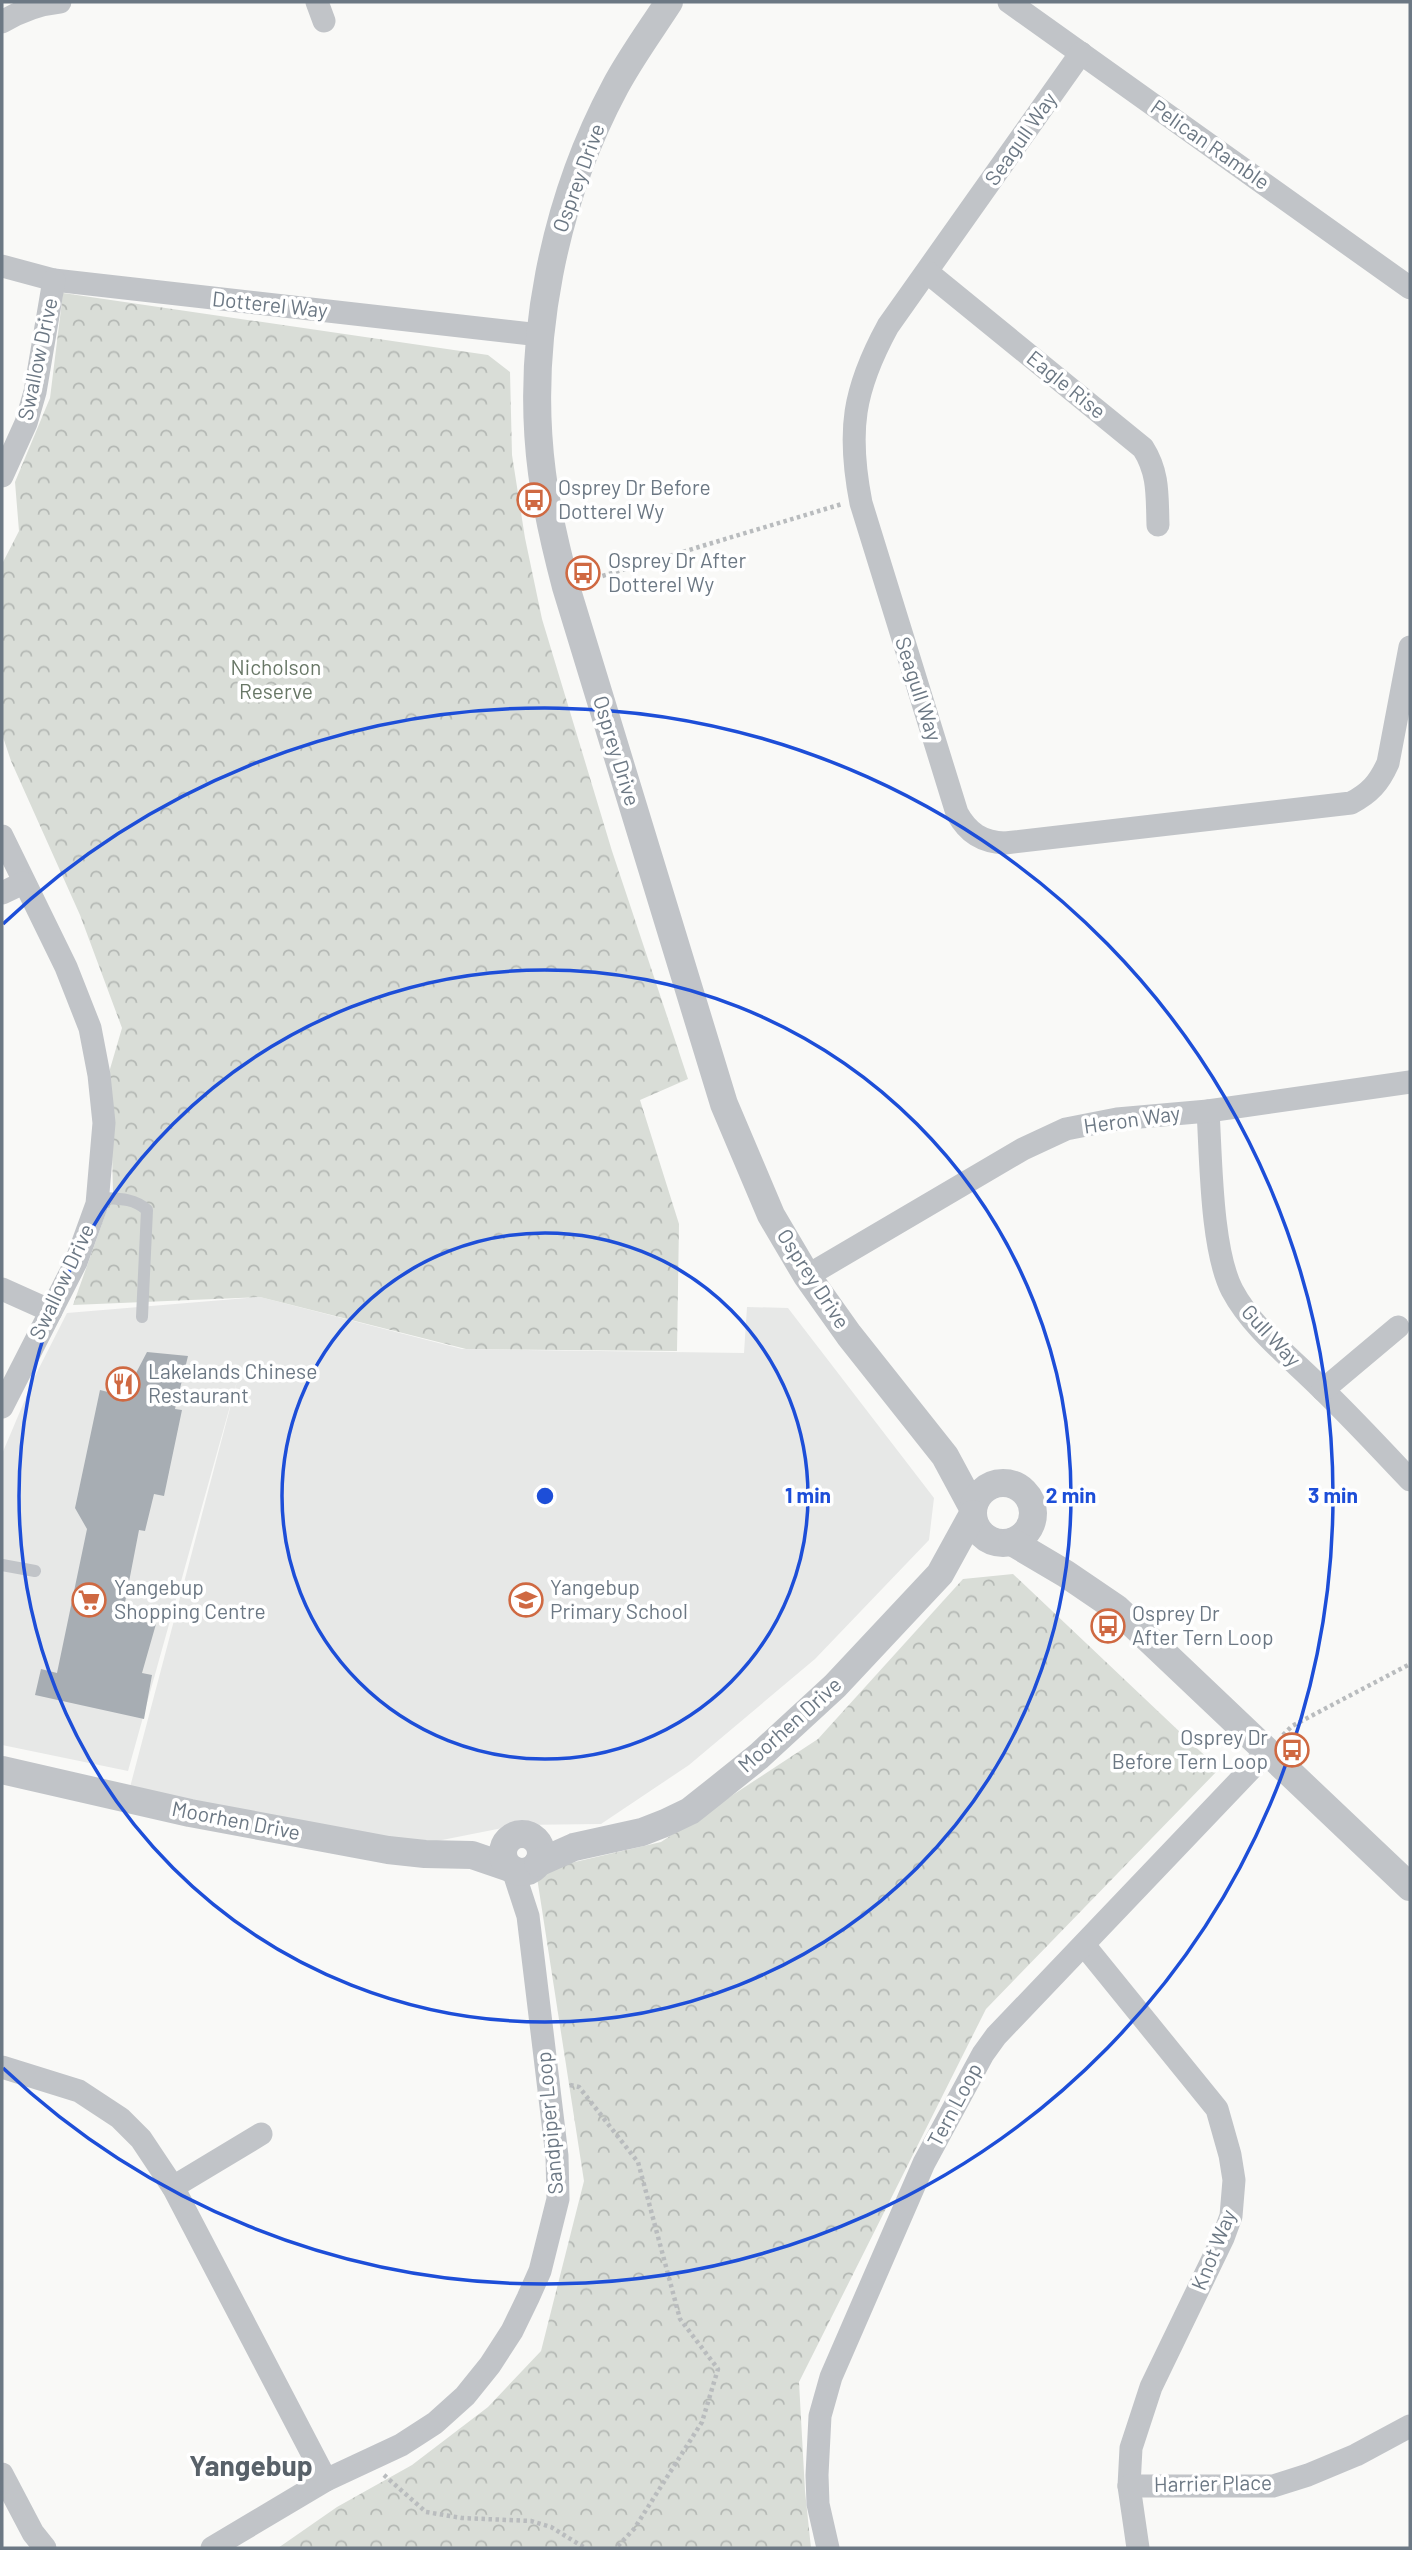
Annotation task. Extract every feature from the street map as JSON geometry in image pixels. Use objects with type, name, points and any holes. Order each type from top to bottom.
[{"type":"street","points":[[2,22],[46,4],[61,2]]},
{"type":"street","name":"Osprey Drive","points":[[669,2],[615,88],[580,166],[557,235],[540,335],[538,384],[542,471],[552,534],[724,1104],[771,1215],[807,1276],[849,1335],[945,1456],[973,1511]]},
{"type":"street","name":"Pelican Ramble","points":[[1009,2],[1410,288]]},
{"type":"street","name":"Seagull Way","points":[[1081,53],[888,326],[870,360],[858,394],[853,464],[861,503],[957,813],[965,827],[977,837],[990,842],[1005,843],[1351,803],[1374,788],[1388,764],[1410,647]]},
{"type":"street","name":"Dotterel Way","points":[[2,266],[54,280],[540,335]]},
{"type":"street","name":"Eagle Rise","points":[[927,272],[1143,448],[1152,462],[1156,476],[1158,525]]},
{"type":"street","name":"Swallow Drive","points":[[2,475],[26,423],[35,392],[54,280]]},
{"type":"street","name":"Swallow Drive","points":[[2,836],[66,967],[90,1028],[99,1074],[104,1123],[97,1198],[76,1262],[2,1407]]},
{"type":"street","points":[[2,893],[23,883]]},
{"type":"street","name":"Heron Way","points":[[807,1276],[1023,1149],[1066,1129],[1117,1119],[1208,1111],[1410,1082]]},
{"type":"street","name":"Gull Way","points":[[1208,1111],[1216,1224],[1223,1265],[1231,1289],[1248,1314],[1410,1480]]},
{"type":"street","points":[[2,1289],[51,1311]]},
{"type":"street","points":[[1324,1390],[1398,1326]]},
{"type":"street","name":"Osprey Drive","points":[[945,1456],[998,1484]]},
{"type":"street","points":[[1066,1573],[1023,1491],[1015,1486],[998,1484],[982,1492],[973,1511],[980,1533],[988,1540],[1005,1542],[1066,1573],[1115,1608],[1410,1887]]},
{"type":"street","name":"Moorhen Drive","points":[[2,1770],[190,1813],[345,1843],[425,1854],[523,1859],[642,1832],[690,1811],[759,1756],[835,1686],[940,1574],[973,1511]]},
{"type":"street","points":[[1005,1542],[1027,1531],[1033,1514]]},
{"type":"street","name":"Moorhen Drive","points":[[940,1574],[1005,1542]]},
{"type":"street","name":"Tern Loop","points":[[828,2548],[818,2504],[817,2475],[820,2416],[831,2377],[924,2163],[983,2054],[996,2036],[1267,1752]]},
{"type":"street","name":"Sandpiper Loop","points":[[212,2548],[326,2480],[369,2462],[435,2423],[465,2396],[490,2365],[523,2309],[540,2271],[558,2199],[557,2156],[523,1859]]},
{"type":"street","name":"Knot Way","points":[[1084,1945],[1217,2109],[1234,2180],[1231,2216],[1223,2238],[1152,2387],[1131,2448],[1129,2486],[1139,2548]]},
{"type":"street","points":[[2,2067],[59,2083],[102,2105],[141,2139],[173,2187],[326,2480]]},
{"type":"street","points":[[173,2187],[261,2134]]},
{"type":"street","name":"Harrier Place","points":[[1129,2486],[1273,2486],[1356,2455],[1410,2426]]},
{"type":"street","points":[[2,2474],[33,2533],[45,2548]]},
{"type":"lane","points":[[97,1198],[127,1199],[140,1203],[147,1210],[142,1317]]},
{"type":"lane","points":[[2,1565],[35,1571]]},
{"type":"path","points":[[587,580],[843,504],[861,503]]},
{"type":"path","points":[[1267,1752],[1292,1727],[1410,1664]]},
{"type":"path","points":[[549,2087],[579,2087],[638,2162],[680,2319],[718,2369],[702,2422],[634,2529],[616,2548]]},
{"type":"path","points":[[369,2462],[426,2512],[462,2518],[531,2521],[551,2527],[585,2548]]},
{"type":"shaded area","name":"Yangebup Primary School","points":[[260,1297],[462,1349],[744,1353],[747,1307],[788,1308],[934,1498],[929,1540],[815,1659],[689,1765],[601,1824],[517,1825],[432,1842],[348,1836],[129,1791],[239,1374],[128,1771],[2,1745],[2,1454],[35,1376],[67,1313]]},
{"type":"green space","name":"Nicholson Reserve","points":[[63,293],[488,355],[510,372],[512,455],[525,538],[542,619],[612,851],[688,1079],[640,1100],[679,1224],[677,1351],[466,1349],[260,1297],[73,1305],[113,1193],[110,1069],[122,1028],[80,915],[11,761],[2,734],[2,564],[19,531],[15,482],[50,398]]},
{"type":"green space","points":[[1013,1574],[1219,1769],[986,2009],[799,2382],[811,2548],[278,2548],[337,2507],[412,2465],[488,2407],[541,2351],[584,2181],[536,1871],[661,1842],[818,1739],[963,1579]]},
{"type":"building","points":[[147,1352],[188,1356],[175,1409],[182,1410],[164,1496],[154,1494],[145,1531],[139,1530],[122,1618],[156,1624],[142,1673],[152,1675],[144,1719],[35,1695],[41,1669],[57,1673],[87,1529],[75,1508],[100,1390],[124,1396]]},
{"type":"place","name":"Osprey Dr Before Dotterel Wy","points":[[534,500]]},
{"type":"place","name":"Osprey Dr After Dotterel Wy","points":[[583,573]]},
{"type":"place","name":"Lakelands Chinese Restaurant","points":[[123,1384]]},
{"type":"place","name":"Yangebup Shopping Centre","points":[[89,1600]]},
{"type":"place","name":"Yangebup Primary School","points":[[526,1600]]},
{"type":"place","name":"Osprey Dr After Tern Loop","points":[[1108,1626]]},
{"type":"place","name":"Osprey Dr Before Tern Loop","points":[[1292,1750]]},
{"type":"district","name":"Yangebup","points":[[251,2466]]}]
